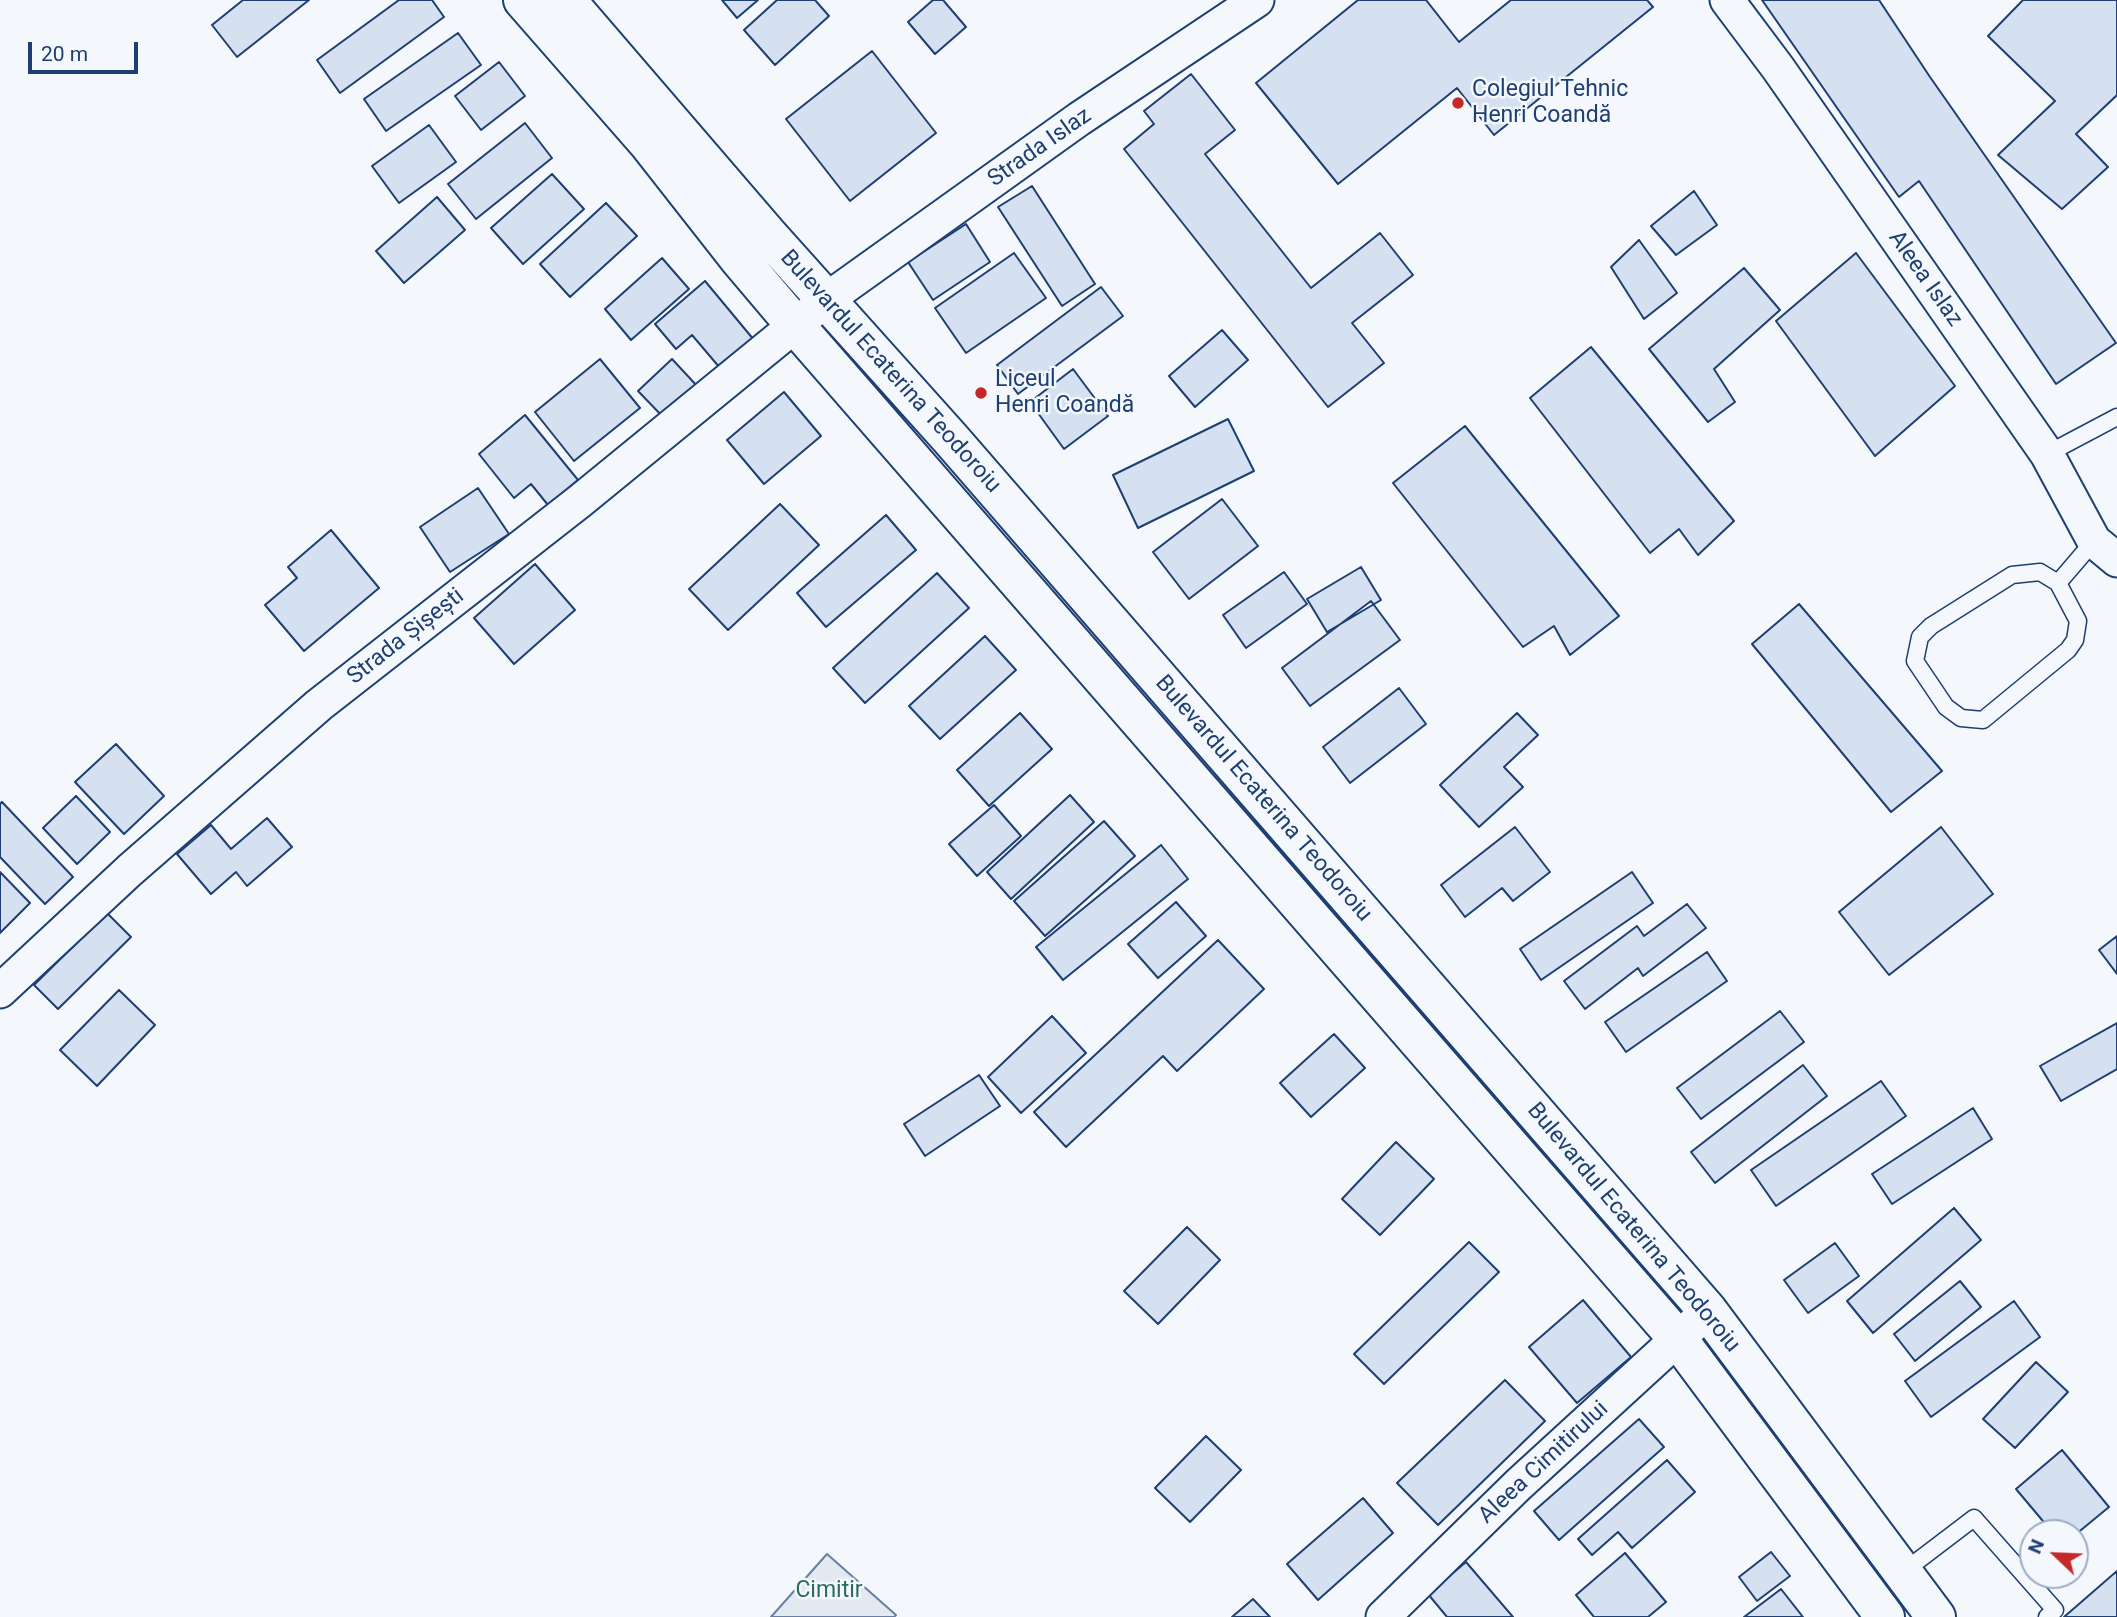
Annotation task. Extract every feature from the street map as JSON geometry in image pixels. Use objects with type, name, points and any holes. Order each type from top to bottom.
[{"type":"main road","name":"Bulevardul Ecaterina Teodoroiu","points":[[523,0],[649,144],[795,325],[1678,1339],[1885,1617]]},
{"type":"main road","name":"Bulevardul Ecaterina Teodoroiu","points":[[566,0],[826,300],[969,459],[1708,1311],[1936,1617]]},
{"type":"street","name":"Strada Islaz","points":[[826,300],[1079,119],[1257,0]]},
{"type":"street","name":"Aleea Islaz","points":[[1727,0],[1778,68],[2047,454],[2105,551]]},
{"type":"street","name":"Strada Șișești","points":[[0,991],[130,870],[319,705],[580,501],[826,300]]},
{"type":"street","name":"Aleea Cimitirului","points":[[1383,1617],[1518,1485],[1708,1311]]},
{"type":"lane","points":[[2047,454],[2117,417]]},
{"type":"lane","points":[[2058,583],[2105,551]]},
{"type":"lane","points":[[2040,572],[2058,583],[2077,621],[2076,640],[2068,650],[1983,720],[1961,718],[1946,707],[1915,661],[1920,637],[1931,626],[2012,575],[2040,572]]},
{"type":"lane","points":[[1903,1573],[1974,1518],[2055,1610],[2047,1617]]},
{"type":"green space","name":"Cimitir","points":[[827,1554],[896,1615],[771,1617]]},
{"type":"building","points":[[243,0],[309,0],[237,57],[212,25]]},
{"type":"building","points":[[399,0],[432,0],[444,17],[340,93],[317,60]]},
{"type":"building","points":[[722,0],[758,0],[737,18]]},
{"type":"building","points":[[777,0],[815,0],[829,16],[775,65],[744,30]]},
{"type":"building","points":[[933,0],[943,0],[966,27],[935,54],[908,22]]},
{"type":"building","points":[[1358,0],[1426,0],[1459,42],[1511,0],[1647,0],[1653,7],[1494,135],[1457,88],[1338,184],[1256,83]]},
{"type":"building","points":[[1762,0],[1879,0],[2116,343],[2056,384],[1919,181],[1899,197]]},
{"type":"building","points":[[2023,0],[2117,0],[2117,95],[2076,134],[2108,167],[2062,209],[1998,155],[2055,101],[1988,36]]},
{"type":"building","points":[[458,33],[481,65],[386,131],[364,99]]},
{"type":"building","points":[[872,51],[936,133],[850,201],[786,119]]},
{"type":"building","points":[[499,62],[525,96],[481,130],[455,96]]},
{"type":"building","points":[[1191,74],[1235,130],[1205,154],[1311,288],[1380,233],[1413,275],[1352,323],[1384,363],[1328,407],[1124,149],[1154,124],[1144,111]]},
{"type":"building","points":[[525,123],[552,158],[476,219],[448,184]]},
{"type":"building","points":[[429,125],[456,162],[399,203],[372,166]]},
{"type":"building","points":[[552,174],[584,209],[523,264],[491,228]]},
{"type":"building","points":[[1032,186],[1095,284],[1062,306],[998,207]]},
{"type":"building","points":[[1694,191],[1717,225],[1676,255],[1651,226]]},
{"type":"building","points":[[437,197],[465,230],[404,283],[376,251]]},
{"type":"building","points":[[606,203],[637,236],[570,297],[540,264]]},
{"type":"building","points":[[966,224],[990,262],[933,300],[908,262]]},
{"type":"building","points":[[1639,240],[1677,293],[1644,319],[1611,267]]},
{"type":"building","points":[[1014,253],[1046,298],[966,353],[935,308]]},
{"type":"building","points":[[1856,253],[1955,386],[1875,456],[1776,321]]},
{"type":"building","points":[[662,258],[689,289],[631,340],[605,309]]},
{"type":"building","points":[[1744,268],[1780,310],[1714,369],[1735,402],[1708,422],[1649,349]]},
{"type":"building","points":[[705,281],[754,340],[720,368],[692,335],[676,349],[655,324]]},
{"type":"building","points":[[1101,287],[1123,316],[1018,394],[997,365]]},
{"type":"building","points":[[1222,330],[1248,360],[1195,407],[1169,376]]},
{"type":"building","points":[[1591,347],[1734,521],[1698,555],[1679,529],[1650,553],[1530,398]]},
{"type":"building","points":[[600,359],[640,408],[574,461],[535,412]]},
{"type":"building","points":[[672,359],[698,387],[665,419],[638,391]]},
{"type":"building","points":[[1073,369],[1108,416],[1064,449],[1030,402]]},
{"type":"building","points":[[784,392],[821,436],[764,484],[727,440]]},
{"type":"building","points":[[525,415],[578,480],[548,505],[531,484],[514,498],[479,454]]},
{"type":"building","points":[[1228,419],[1254,471],[1138,528],[1113,475]]},
{"type":"building","points":[[1465,426],[1619,616],[1570,655],[1554,626],[1523,647],[1393,483]]},
{"type":"building","points":[[478,488],[509,534],[450,572],[420,527]]},
{"type":"building","points":[[1222,499],[1258,546],[1189,599],[1153,552]]},
{"type":"building","points":[[780,504],[819,545],[728,630],[689,589]]},
{"type":"building","points":[[886,515],[916,550],[826,627],[797,593]]},
{"type":"building","points":[[331,530],[379,588],[304,651],[265,605],[297,578],[288,567]]},
{"type":"building","points":[[535,564],[575,610],[514,664],[474,618]]},
{"type":"building","points":[[1361,567],[1381,600],[1327,632],[1307,599]]},
{"type":"building","points":[[1284,572],[1307,604],[1246,648],[1223,615]]},
{"type":"building","points":[[937,573],[969,608],[865,703],[833,668]]},
{"type":"building","points":[[1371,601],[1400,640],[1310,706],[1282,668]]},
{"type":"building","points":[[1799,604],[1942,771],[1891,812],[1752,644]]},
{"type":"building","points":[[985,636],[1016,670],[940,739],[909,706]]},
{"type":"building","points":[[1399,688],[1426,724],[1350,783],[1323,747]]},
{"type":"building","points":[[1020,713],[1052,749],[989,806],[957,770]]},
{"type":"building","points":[[1517,713],[1538,735],[1504,767],[1523,787],[1479,827],[1440,785]]},
{"type":"building","points":[[116,744],[164,796],[124,834],[75,782]]},
{"type":"building","points":[[1070,795],[1094,822],[1011,899],[987,872]]},
{"type":"building","points":[[76,796],[110,832],[77,864],[43,828]]},
{"type":"building","points":[[2,802],[73,877],[45,904],[0,857]]},
{"type":"building","points":[[994,805],[1021,836],[977,876],[949,844]]},
{"type":"building","points":[[267,818],[292,847],[247,886],[236,872],[211,894],[177,854],[211,825],[231,849]]},
{"type":"building","points":[[1104,821],[1135,856],[1045,936],[1014,901]]},
{"type":"building","points":[[1515,827],[1550,872],[1513,901],[1502,888],[1465,917],[1441,885]]},
{"type":"building","points":[[1941,827],[1993,894],[1889,975],[1839,912]]},
{"type":"building","points":[[1161,845],[1188,879],[1063,980],[1036,947]]},
{"type":"building","points":[[0,872],[30,903],[0,933]]},
{"type":"building","points":[[1632,872],[1653,903],[1541,980],[1520,949]]},
{"type":"building","points":[[1176,902],[1206,936],[1158,978],[1128,944]]},
{"type":"building","points":[[1687,904],[1706,928],[1643,976],[1638,968],[1585,1009],[1564,981],[1637,926],[1644,936]]},
{"type":"building","points":[[107,913],[131,937],[58,1009],[34,985]]},
{"type":"building","points":[[2117,936],[2117,974],[2099,950]]},
{"type":"building","points":[[1218,940],[1264,989],[1177,1071],[1163,1056],[1066,1147],[1034,1112]]},
{"type":"building","points":[[1707,952],[1727,981],[1626,1052],[1605,1022]]},
{"type":"building","points":[[119,990],[155,1025],[97,1086],[60,1050]]},
{"type":"building","points":[[1780,1011],[1804,1042],[1701,1119],[1677,1088]]},
{"type":"building","points":[[1052,1016],[1086,1053],[1021,1113],[988,1077]]},
{"type":"building","points":[[2117,1023],[2117,1069],[2061,1101],[2040,1066]]},
{"type":"building","points":[[1334,1034],[1365,1068],[1311,1117],[1280,1083]]},
{"type":"building","points":[[1803,1065],[1827,1096],[1715,1183],[1691,1152]]},
{"type":"building","points":[[979,1075],[1000,1106],[925,1156],[904,1124]]},
{"type":"building","points":[[1881,1081],[1906,1116],[1776,1206],[1751,1170]]},
{"type":"building","points":[[1973,1108],[1992,1139],[1892,1204],[1872,1174]]},
{"type":"building","points":[[1396,1142],[1434,1179],[1380,1235],[1342,1199]]},
{"type":"building","points":[[1954,1208],[1981,1240],[1873,1333],[1847,1301]]},
{"type":"building","points":[[1187,1227],[1220,1260],[1158,1324],[1124,1291]]},
{"type":"building","points":[[1469,1242],[1499,1272],[1384,1384],[1354,1354]]},
{"type":"building","points":[[1835,1243],[1859,1276],[1808,1313],[1784,1280]]},
{"type":"building","points":[[1960,1281],[1981,1307],[1915,1361],[1894,1334]]},
{"type":"building","points":[[1583,1300],[1631,1357],[1577,1403],[1529,1347]]},
{"type":"building","points":[[2014,1301],[2040,1337],[1931,1417],[1905,1381]]},
{"type":"building","points":[[2036,1362],[2068,1392],[2015,1448],[1983,1419]]},
{"type":"building","points":[[1505,1380],[1545,1421],[1438,1525],[1397,1483]]},
{"type":"building","points":[[1639,1419],[1664,1447],[1559,1540],[1534,1511]]},
{"type":"building","points":[[1206,1436],[1241,1470],[1190,1522],[1155,1488]]},
{"type":"building","points":[[2062,1450],[2109,1507],[2089,1523],[2089,1519],[2041,1519],[2016,1489]]},
{"type":"building","points":[[1667,1460],[1695,1492],[1632,1548],[1618,1532],[1592,1555],[1578,1539]]},
{"type":"building","points":[[1363,1498],[1393,1533],[1318,1600],[1287,1564]]},
{"type":"building","points":[[1771,1552],[1790,1576],[1757,1601],[1739,1577]]},
{"type":"building","points":[[1625,1553],[1666,1602],[1648,1617],[1594,1617],[1576,1595]]},
{"type":"building","points":[[1466,1562],[1513,1617],[1447,1617],[1428,1594]]},
{"type":"building","points":[[2117,1571],[2117,1617],[2064,1617]]},
{"type":"building","points":[[1781,1589],[1803,1617],[1744,1617]]},
{"type":"building","points":[[1253,1599],[1270,1617],[1232,1617]]},
{"type":"place","name":"Colegiul Tehnic Henri Coandă","points":[[1458,103]]},
{"type":"place","name":"Liceul Henri Coandă","points":[[981,393]]}]
